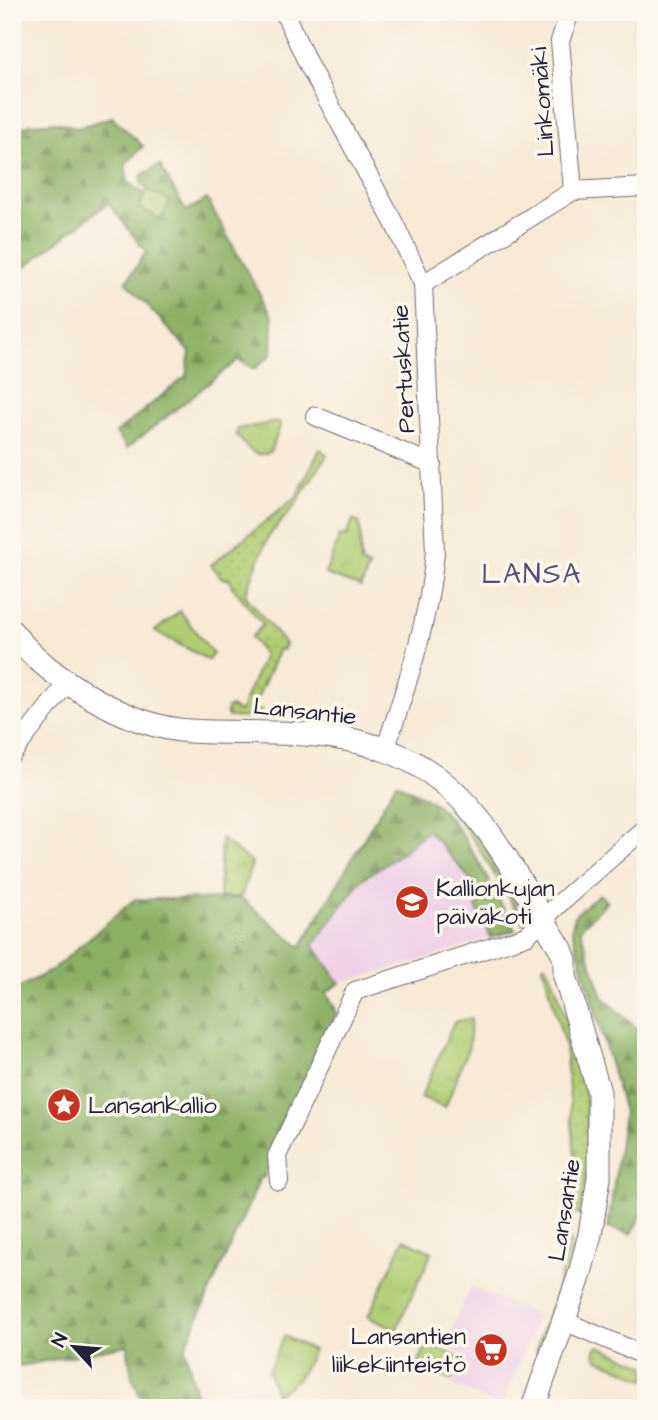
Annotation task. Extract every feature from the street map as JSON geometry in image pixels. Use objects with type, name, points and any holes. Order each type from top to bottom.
[{"type":"street","name":"Pertuskatie","points":[[284,12],[309,66],[393,221],[423,284],[435,552],[432,590],[426,619],[385,750]]},
{"type":"street","name":"Linkomäki","points":[[570,12],[559,41],[573,191]]},
{"type":"street","points":[[423,284],[573,191],[646,187]]},
{"type":"street","points":[[316,416],[432,464]]},
{"type":"street","name":"Lansantie","points":[[12,632],[40,661],[67,683],[125,714],[187,731],[305,734],[360,742],[385,750],[432,775],[466,805],[489,834],[565,960],[565,976],[599,1092],[599,1178],[590,1234],[579,1278],[533,1408]]},
{"type":"street","points":[[12,754],[67,683]]},
{"type":"street","points":[[279,1181],[277,1156],[355,991],[526,936],[646,827]]},
{"type":"street","points":[[564,1321],[646,1356]]},
{"type":"shaded area","name":"Kallionkujan päiväkoti","points":[[428,829],[483,898],[476,907],[491,938],[340,983],[313,946],[362,879],[396,857]]},
{"type":"shaded area","name":"Lansantien liikekiinteistö","points":[[471,1286],[538,1316],[501,1407],[452,1385],[465,1357],[443,1346]]},
{"type":"green space","points":[[112,117],[143,146],[125,165],[128,182],[145,194],[139,208],[161,218],[169,201],[147,190],[141,183],[142,175],[160,165],[186,211],[207,199],[273,318],[272,354],[254,369],[238,360],[127,448],[116,433],[186,376],[190,352],[126,282],[146,252],[108,203],[12,277],[12,134],[29,124],[57,122],[77,128]]},
{"type":"green space","points":[[147,190],[170,201],[161,219],[139,208]]},
{"type":"green space","points":[[276,422],[281,424],[270,452],[264,454],[254,453],[236,434],[238,429]]},
{"type":"green space","points":[[320,449],[327,455],[295,505],[268,537],[245,595],[285,644],[283,650],[279,649],[253,708],[263,712],[263,715],[260,718],[229,717],[227,708],[231,707],[240,712],[264,655],[251,637],[263,625],[231,585],[231,580],[222,578],[211,565],[297,496]]},
{"type":"green space","points":[[353,520],[360,523],[361,563],[369,567],[361,587],[325,574],[340,535],[346,537]]},
{"type":"green space","points":[[180,611],[213,654],[208,660],[155,631]]},
{"type":"green space","points":[[396,783],[432,802],[452,822],[472,851],[515,930],[491,938],[476,907],[483,898],[428,830],[396,857],[362,879],[313,945],[340,983],[326,993],[337,1012],[271,1154],[264,1178],[261,1177],[185,1347],[199,1408],[145,1408],[132,1377],[127,1345],[20,1366],[12,1363],[12,991],[51,971],[135,899],[242,899],[301,947]]},
{"type":"green space","points":[[451,805],[473,829],[525,920],[524,924],[473,839],[454,814]]},
{"type":"green space","points":[[221,839],[252,863],[241,897],[219,897]]},
{"type":"green space","points":[[599,894],[607,902],[580,929],[603,997],[646,1037],[646,1069],[632,1107],[646,1119],[646,1207],[631,1234],[608,1228],[624,1112],[572,930],[574,916]]},
{"type":"green space","points":[[545,964],[570,1029],[583,1081],[588,1161],[579,1215],[571,1211],[575,1156],[565,1046],[543,966]]},
{"type":"green space","points":[[471,1018],[469,1046],[445,1108],[421,1097],[454,1022]]},
{"type":"green space","points":[[404,1239],[432,1252],[396,1330],[368,1317]]},
{"type":"green space","points":[[569,1240],[572,1242],[572,1252],[552,1319],[536,1354],[554,1301]]},
{"type":"green space","points":[[284,1336],[313,1350],[295,1381],[276,1394],[268,1371]]},
{"type":"green space","points":[[427,1343],[461,1359],[451,1380],[418,1364]]},
{"type":"green space","points":[[599,1346],[646,1366],[646,1380],[598,1359],[594,1353]]},
{"type":"place","name":"Kallionkujan päiväkoti","points":[[412,902]]},
{"type":"place","name":"Lansankallio","points":[[64,1105]]},
{"type":"place","name":"Lansantien liikekiinteistö","points":[[491,1350]]},
{"type":"district","name":"LANSA","points":[[532,573]]}]
